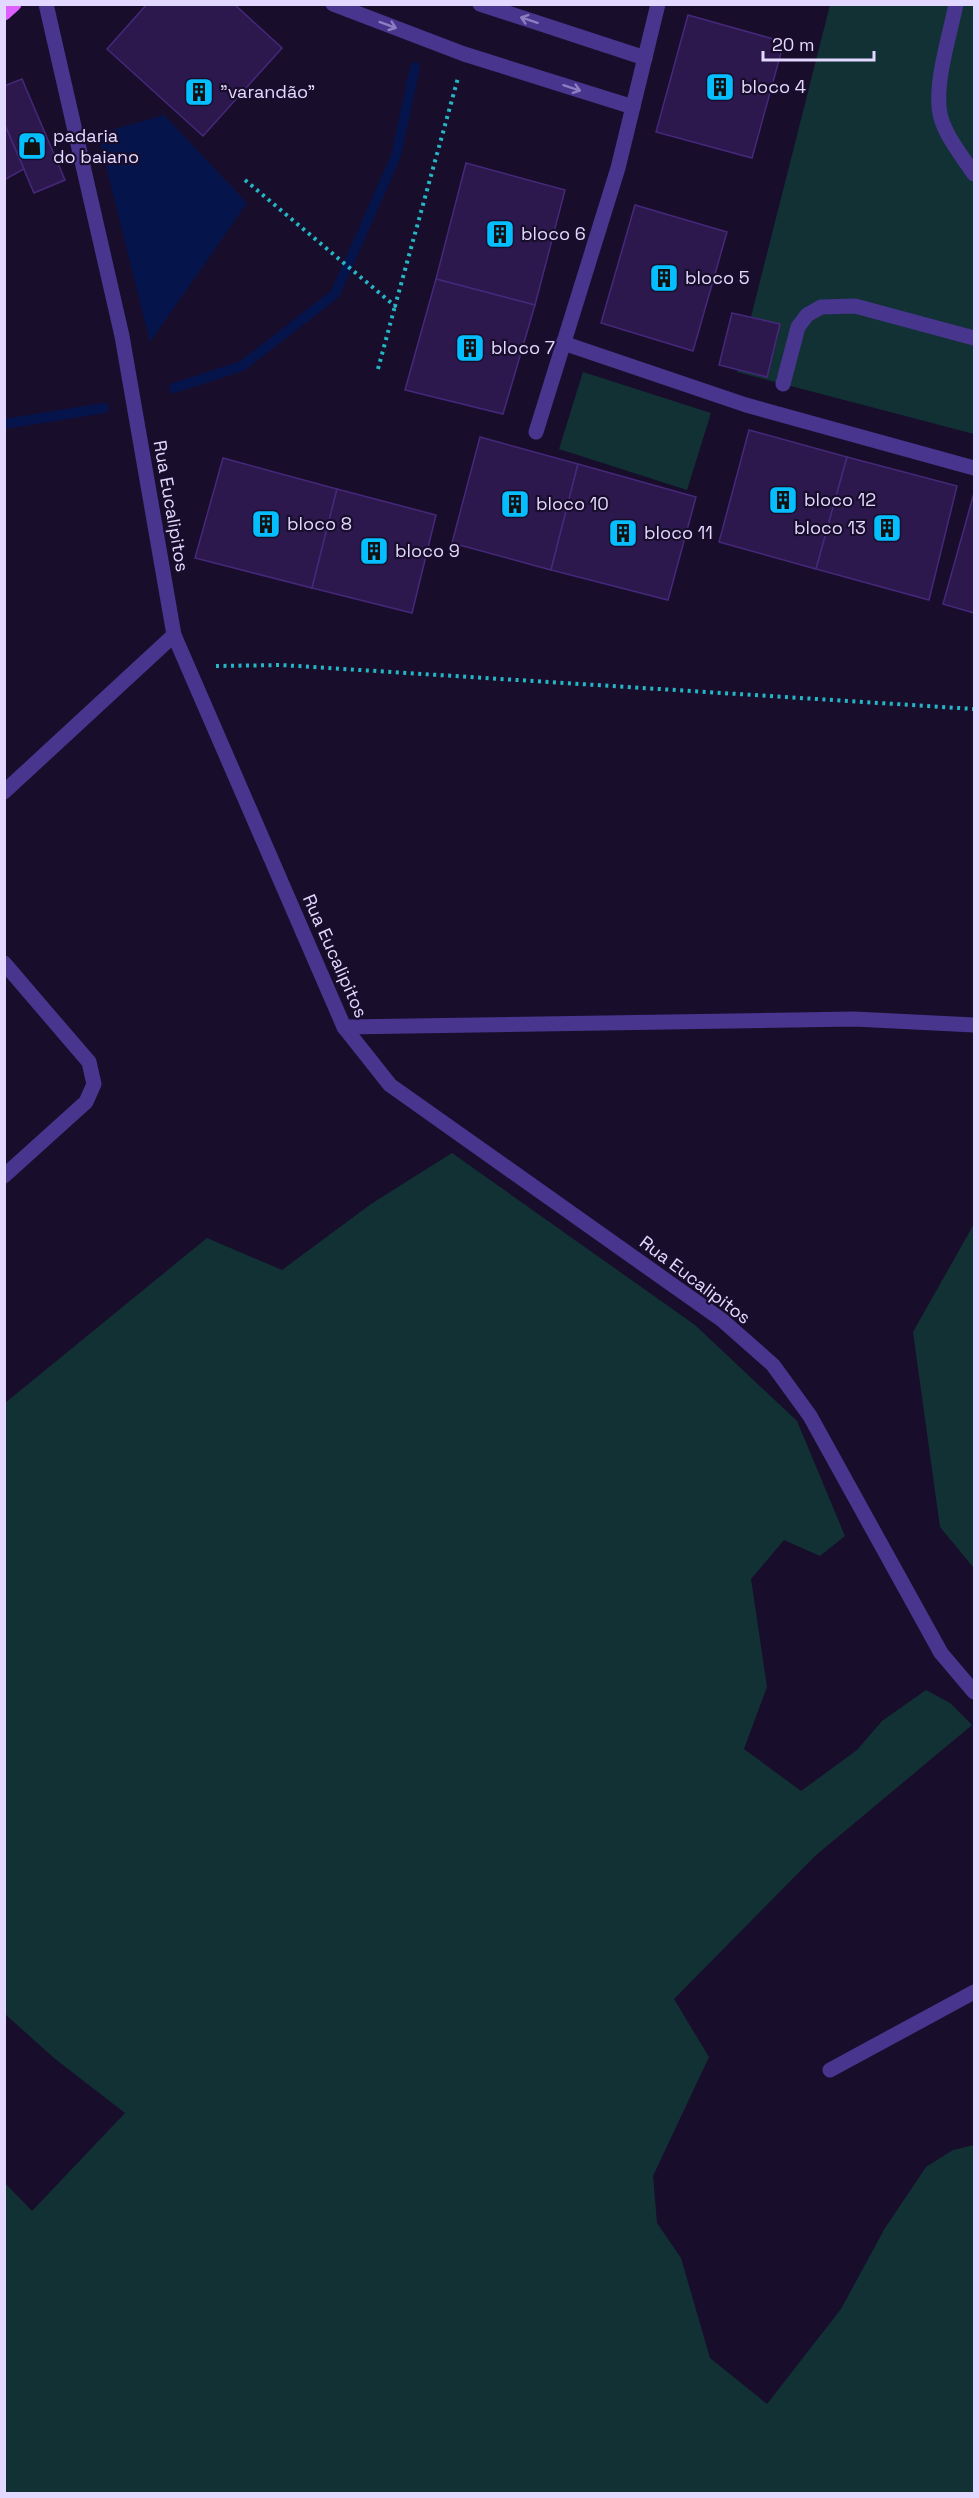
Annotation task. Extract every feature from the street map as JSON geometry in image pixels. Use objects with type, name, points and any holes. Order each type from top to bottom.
[{"type":"main road","points":[[4,14],[14,4]]},
{"type":"street","name":"Rua Eucalipitos","points":[[46,4],[123,336],[174,635],[344,1027],[390,1085],[722,1320],[773,1365],[810,1416],[941,1653],[975,1692]]},
{"type":"street","points":[[480,4],[645,58]]},
{"type":"street","points":[[536,432],[618,168],[658,4]]},
{"type":"street","points":[[956,4],[943,71],[940,113],[947,133],[975,174]]},
{"type":"street","points":[[336,5],[464,54],[633,107]]},
{"type":"street","points":[[783,384],[798,327],[807,315],[821,307],[855,306],[975,338]]},
{"type":"street","points":[[563,343],[746,405],[975,468]]},
{"type":"street","points":[[4,792],[174,635]]},
{"type":"street","points":[[4,963],[89,1062],[94,1084],[86,1102],[4,1176]]},
{"type":"street","points":[[344,1027],[854,1019],[975,1025]]},
{"type":"street","points":[[830,2070],[975,1992]]},
{"type":"path","points":[[378,369],[464,54]]},
{"type":"path","points":[[245,180],[395,306]]},
{"type":"path","points":[[188,666],[280,665],[975,709]]},
{"type":"green space","points":[[830,5],[974,5],[974,434],[737,372]]},
{"type":"green space","points":[[583,372],[711,413],[687,490],[559,449]]},
{"type":"green space","points":[[452,1153],[695,1325],[797,1421],[845,1536],[820,1556],[784,1540],[751,1579],[767,1687],[744,1749],[801,1791],[857,1750],[882,1721],[926,1690],[950,1703],[972,1725],[815,1856],[674,1999],[709,2057],[653,2176],[657,2223],[681,2258],[710,2358],[767,2404],[841,2309],[885,2228],[926,2167],[953,2150],[974,2145],[974,2493],[5,2493],[5,2183],[32,2211],[125,2113],[54,2058],[5,2014],[5,1403],[207,1238],[282,1270],[371,1204]]},
{"type":"green space","points":[[974,1224],[974,1568],[940,1527],[913,1332]]},
{"type":"shaded area","points":[[164,115],[247,203],[150,342],[98,134]]},
{"type":"building","name":"\"varandão\"","points":[[147,4],[234,4],[282,48],[203,136],[107,49]]},
{"type":"building","name":"bloco 4","points":[[688,15],[784,42],[752,158],[656,132]]},
{"type":"building","name":"padaria do baiano","points":[[22,79],[65,180],[34,193],[4,123],[4,86]]},
{"type":"building","points":[[4,123],[24,169],[4,180]]},
{"type":"building","name":"bloco 6","points":[[466,163],[565,190],[535,305],[436,279]]},
{"type":"building","name":"bloco 5","points":[[635,205],[727,232],[693,351],[601,323]]},
{"type":"building","name":"bloco 7","points":[[436,279],[535,305],[503,414],[405,390]]},
{"type":"building","points":[[732,313],[780,324],[767,377],[719,365]]},
{"type":"building","name":"bloco 12","points":[[749,430],[847,457],[816,569],[719,542]]},
{"type":"building","name":"bloco 10","points":[[480,437],[578,464],[551,570],[452,543]]},
{"type":"building","name":"bloco 13","points":[[847,457],[957,486],[929,600],[816,569]]},
{"type":"building","name":"bloco 8","points":[[223,458],[337,489],[312,588],[195,558]]},
{"type":"building","name":"bloco 11","points":[[578,464],[696,497],[668,600],[551,570]]},
{"type":"building","name":"bloco 9","points":[[337,489],[436,515],[412,613],[312,588]]},
{"type":"building","points":[[974,493],[974,613],[943,604]]},
{"type":"waterway","points":[[174,388],[242,366],[335,294],[396,156],[415,67]]},
{"type":"waterway","points":[[4,424],[104,408]]},
{"type":"place","name":"bloco 4","points":[[720,87]]},
{"type":"place","name":"\"varandão\"","points":[[199,92]]},
{"type":"place","name":"padaria do baiano","points":[[32,146]]},
{"type":"place","name":"bloco 6","points":[[500,234]]},
{"type":"place","name":"bloco 5","points":[[664,278]]},
{"type":"place","name":"bloco 7","points":[[470,348]]},
{"type":"place","name":"bloco 12","points":[[783,500]]},
{"type":"place","name":"bloco 10","points":[[515,504]]},
{"type":"place","name":"bloco 8","points":[[266,524]]},
{"type":"place","name":"bloco 13","points":[[887,528]]},
{"type":"place","name":"bloco 11","points":[[623,533]]},
{"type":"place","name":"bloco 9","points":[[374,551]]}]
